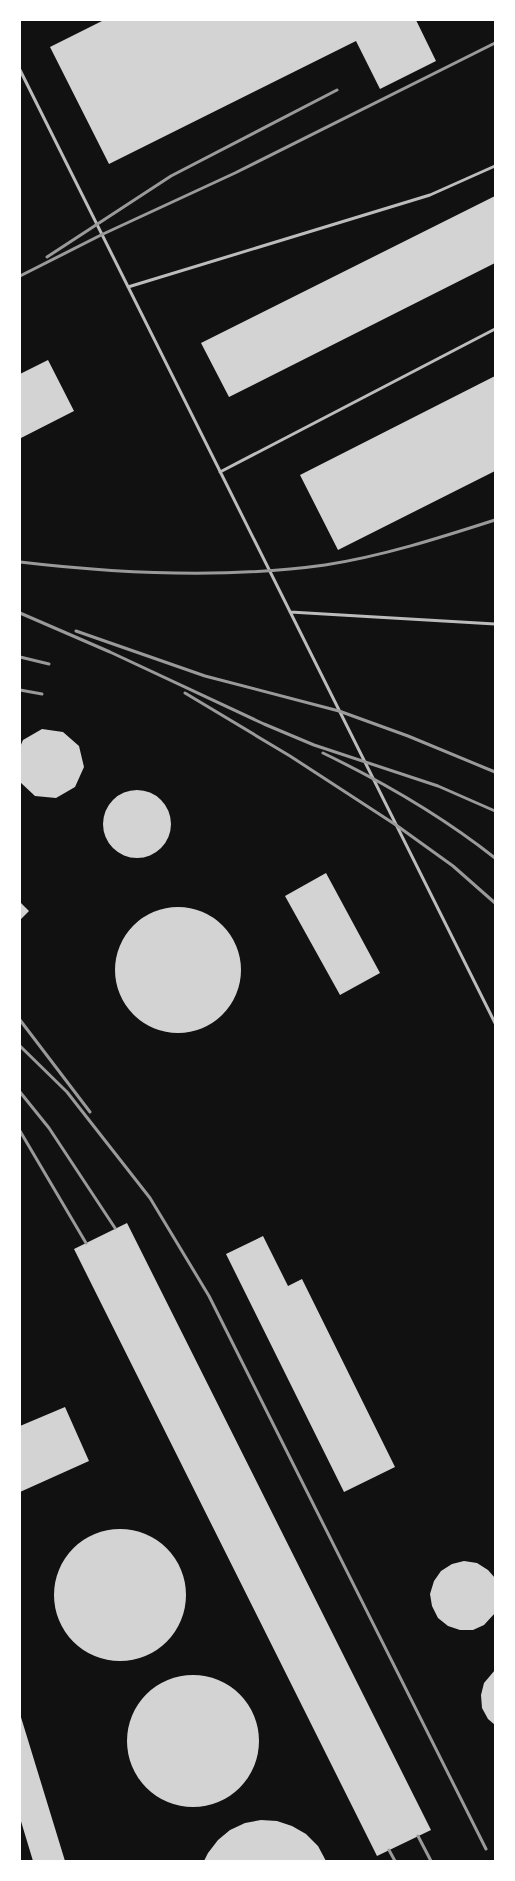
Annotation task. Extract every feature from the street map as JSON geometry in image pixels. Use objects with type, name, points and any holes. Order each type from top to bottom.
[{"type":"lane","points":[[20,70],[495,1023]]},
{"type":"lane","points":[[128,287],[430,195],[495,166]]},
{"type":"lane","points":[[220,472],[495,329]]},
{"type":"lane","points":[[290,612],[495,624]]},
{"type":"building","points":[[104,20],[416,20],[436,61],[380,89],[356,41],[109,164],[50,47]]},
{"type":"building","points":[[495,196],[495,263],[229,397],[201,343]]},
{"type":"building","points":[[48,360],[74,411],[21,438],[20,374]]},
{"type":"building","points":[[495,376],[495,471],[338,550],[300,475]]},
{"type":"building","points":[[42,729],[63,732],[79,746],[84,767],[75,787],[56,798],[35,796],[20,782],[20,747],[23,740]]},
{"type":"building","points":[[130,790],[144,790],[156,796],[165,805],[171,817],[169,837],[161,848],[150,856],[144,858],[130,858],[124,856],[113,848],[105,837],[103,831],[103,817],[105,811],[113,800],[124,792]]},
{"type":"building","points":[[326,873],[380,973],[340,995],[285,896]]},
{"type":"building","points":[[20,902],[29,911],[20,920]]},
{"type":"building","points":[[184,907],[208,914],[223,925],[234,940],[240,958],[240,982],[234,1000],[223,1015],[208,1026],[190,1032],[172,1033],[148,1026],[133,1015],[122,1000],[116,982],[115,964],[122,940],[133,925],[148,914],[166,908]]},
{"type":"building","points":[[127,1223],[431,1830],[377,1856],[74,1249]]},
{"type":"building","points":[[263,1236],[288,1286],[302,1279],[395,1467],[344,1492],[226,1254]]},
{"type":"building","points":[[65,1407],[89,1461],[20,1492],[20,1426]]},
{"type":"building","points":[[127,1529],[151,1536],[167,1548],[179,1564],[185,1582],[185,1608],[179,1626],[167,1642],[151,1654],[133,1660],[113,1661],[89,1654],[73,1642],[61,1626],[55,1608],[54,1588],[61,1564],[73,1548],[89,1536],[107,1530]]},
{"type":"building","points":[[464,1561],[477,1563],[488,1570],[495,1578],[495,1613],[484,1625],[473,1630],[460,1630],[448,1626],[438,1618],[432,1606],[430,1594],[434,1581],[441,1571],[452,1564]]},
{"type":"building","points":[[495,1670],[495,1725],[488,1719],[482,1708],[481,1695],[484,1683]]},
{"type":"building","points":[[186,1675],[200,1675],[218,1680],[230,1686],[240,1694],[248,1704],[254,1716],[258,1728],[258,1754],[254,1766],[248,1778],[240,1788],[230,1796],[218,1802],[200,1807],[186,1807],[168,1802],[156,1796],[146,1788],[138,1778],[132,1766],[127,1748],[127,1734],[132,1716],[138,1704],[146,1694],[156,1686],[168,1680]]},
{"type":"building","points":[[20,1714],[65,1861],[33,1861],[20,1818]]},
{"type":"building","points":[[261,1820],[277,1821],[292,1826],[306,1834],[318,1846],[326,1861],[204,1861],[218,1840],[230,1830],[245,1823]]},
{"type":"railway","points":[[20,276],[101,235],[235,173],[495,43]]},
{"type":"railway","points":[[47,257],[171,176],[337,90]]},
{"type":"railway","points":[[20,562],[96,570],[172,573],[249,572],[287,569],[325,565],[390,552],[495,520]]},
{"type":"railway","points":[[20,613],[110,652],[264,724],[314,745],[438,786],[495,811]]},
{"type":"railway","points":[[76,631],[205,676],[339,711],[408,736],[495,772]]},
{"type":"railway","points":[[20,657],[49,664]]},
{"type":"railway","points":[[20,690],[42,694]]},
{"type":"railway","points":[[185,693],[290,756],[396,825],[453,866],[495,903]]},
{"type":"railway","points":[[323,753],[390,788],[434,814],[495,858]]},
{"type":"railway","points":[[20,1020],[90,1112]]},
{"type":"railway","points":[[20,1046],[67,1092],[150,1198],[209,1296],[486,1849]]},
{"type":"railway","points":[[20,1092],[49,1128],[115,1228]]},
{"type":"railway","points":[[20,1131],[86,1243]]},
{"type":"railway","points":[[418,1836],[431,1861]]},
{"type":"railway","points":[[389,1850],[395,1861]]}]
